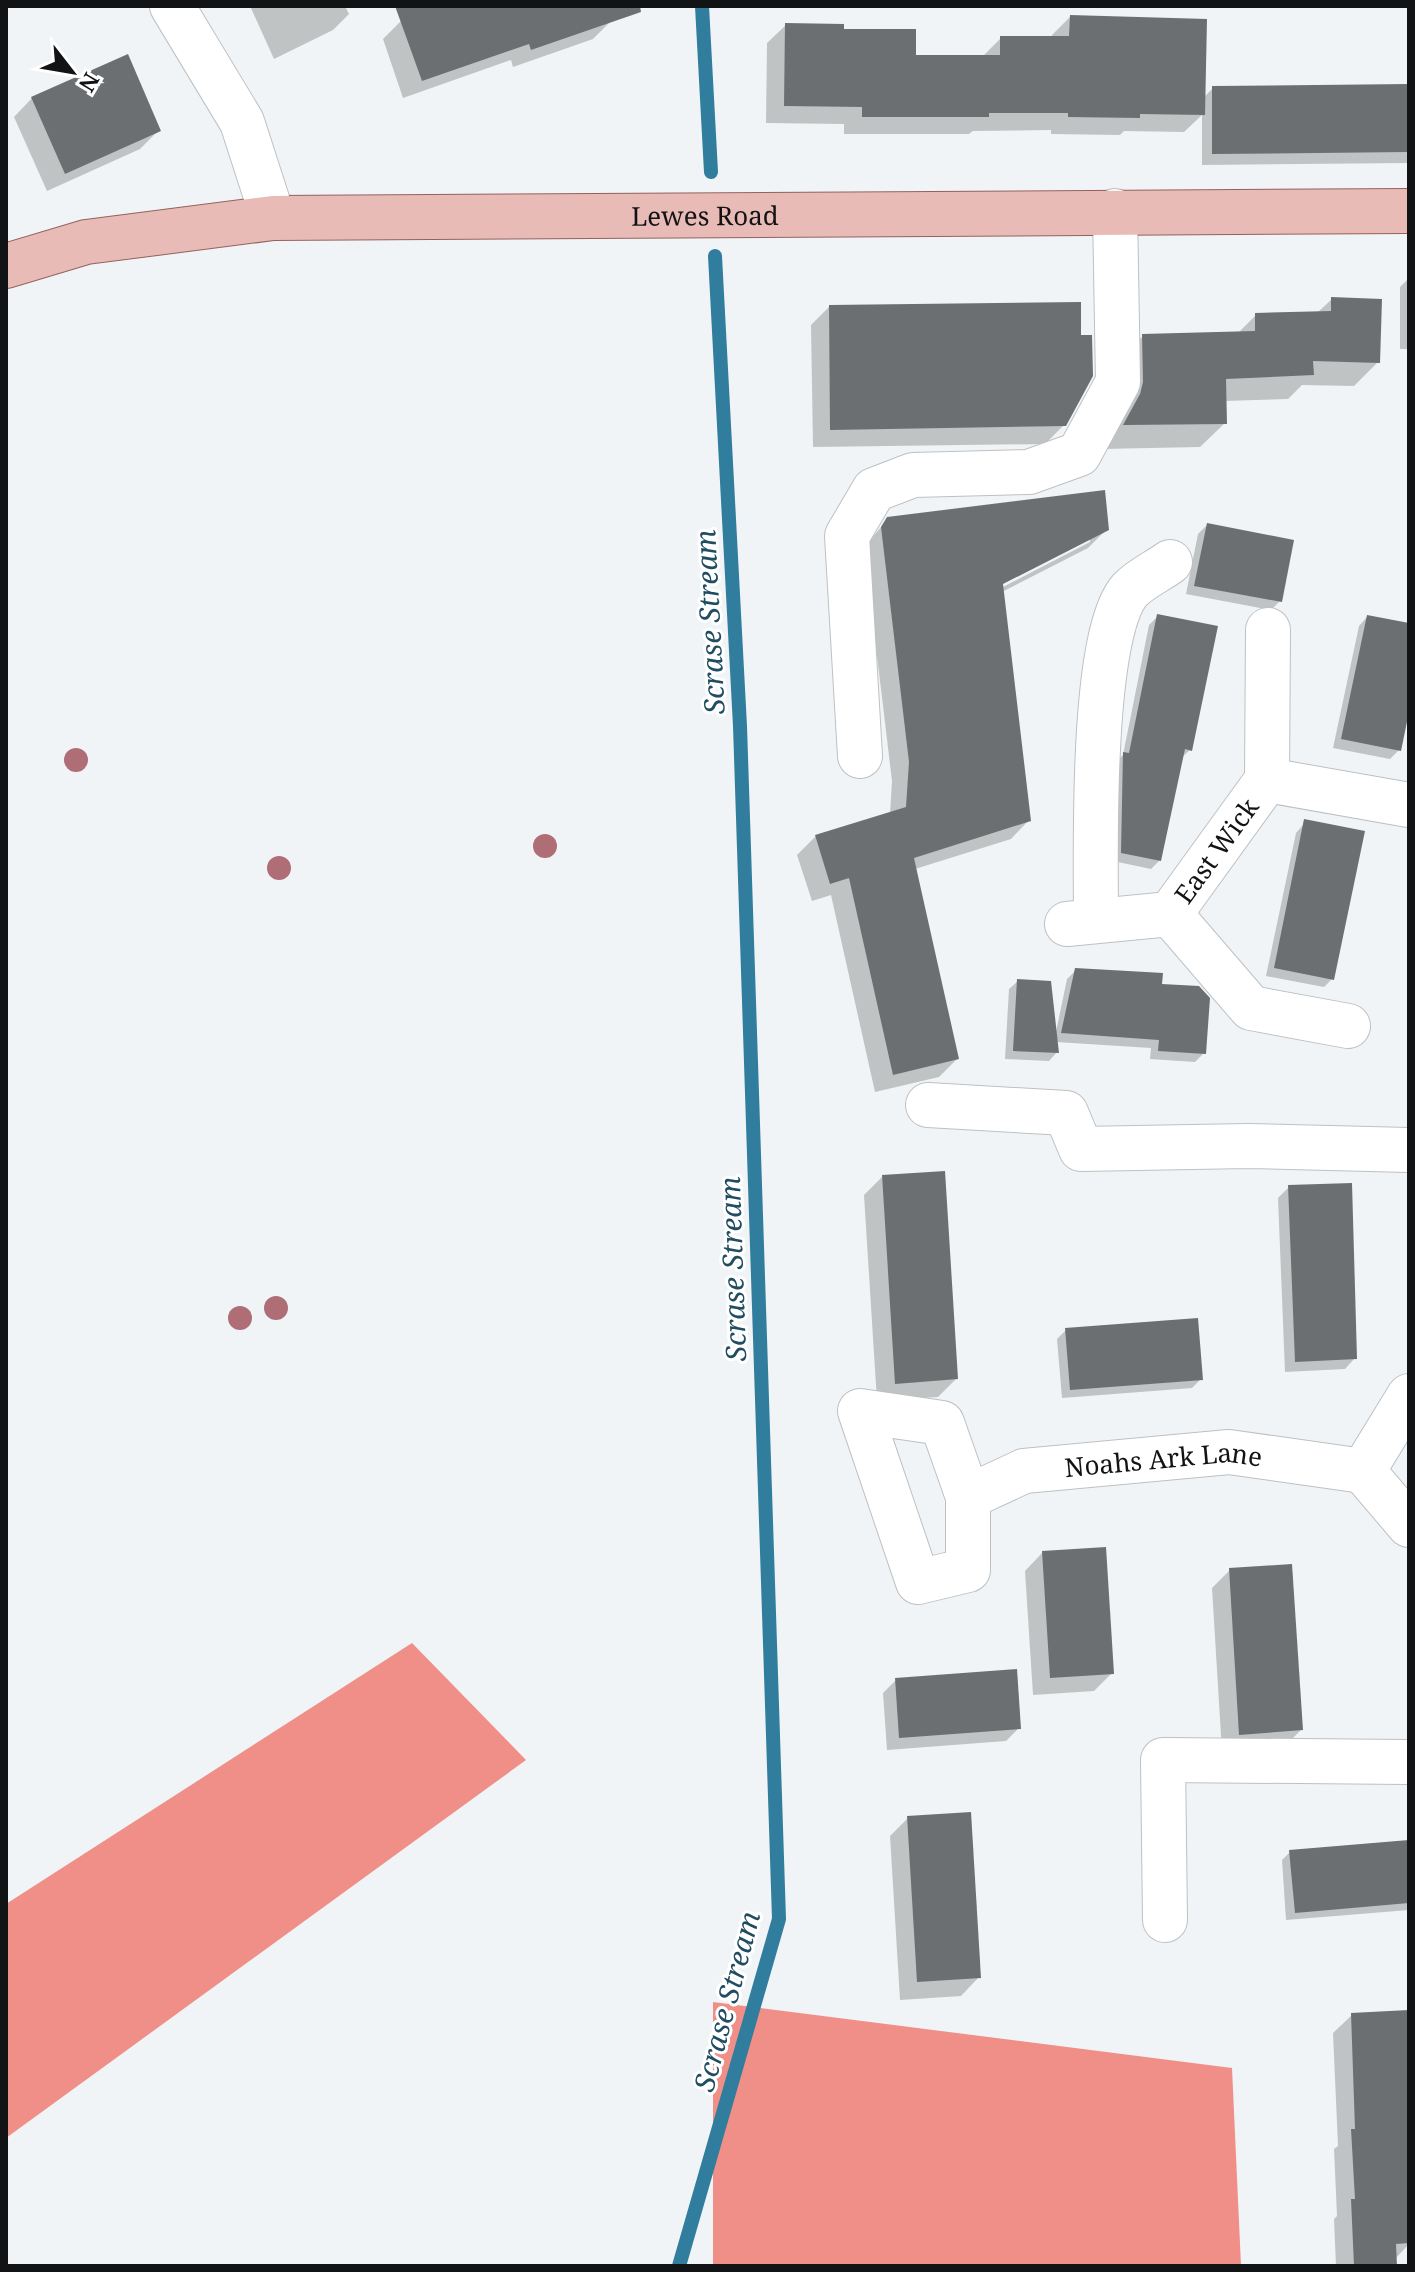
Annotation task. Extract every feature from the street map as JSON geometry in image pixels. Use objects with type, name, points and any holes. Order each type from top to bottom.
[{"type":"main road","name":"Lewes Road","points":[[6,266],[86,242],[273,218],[1409,211]]},
{"type":"street","points":[[172,6],[242,122],[273,218]]},
{"type":"street","points":[[860,756],[847,536],[874,490],[913,475],[1029,472],[1079,454],[1118,382],[1115,211]]},
{"type":"street","name":"East Wick","points":[[1170,562],[1130,590],[1116,616],[1107,655],[1081,923],[1170,914],[1267,780],[1268,630]]},
{"type":"street","name":"East Wick","points":[[1267,780],[1409,805]]},
{"type":"street","points":[[1170,914],[1251,1008],[1348,1026]]},
{"type":"street","points":[[928,1105],[1066,1113],[1081,1149],[1248,1146],[1409,1150]]},
{"type":"street","points":[[1409,1396],[1363,1471],[1409,1525]]},
{"type":"street","name":"Noahs Ark Lane","points":[[968,1497],[1024,1471],[1229,1452],[1363,1471]]},
{"type":"street","points":[[1165,1920],[1163,1760],[1409,1762]]},
{"type":"shaded area","points":[[412,1643],[526,1760],[6,2138],[6,1904]]},
{"type":"shaded area","points":[[713,2002],[1232,2068],[1241,2266],[713,2266]]},
{"type":"building","points":[[395,6],[640,6],[641,12],[531,50],[529,44],[422,81]]},
{"type":"building","points":[[1070,15],[1207,19],[1205,115],[1140,114],[1140,118],[1068,117],[1068,113],[989,113],[989,117],[862,117],[862,107],[784,106],[785,23],[844,24],[844,29],[916,29],[916,55],[1000,55],[1000,36],[1069,36]]},
{"type":"building","points":[[128,54],[161,131],[65,174],[31,97]]},
{"type":"building","points":[[1409,84],[1409,152],[1212,154],[1212,86]]},
{"type":"building","points":[[1331,297],[1382,299],[1380,363],[1313,361],[1314,375],[1226,379],[1227,424],[1123,425],[1143,382],[1142,334],[1255,331],[1255,313],[1331,311]]},
{"type":"building","points":[[1081,302],[1081,335],[1092,335],[1093,376],[1066,426],[830,430],[829,305]]},
{"type":"building","points":[[1105,490],[1109,530],[1003,584],[1031,821],[914,858],[959,1059],[893,1075],[849,878],[830,884],[815,835],[906,807],[909,762],[881,527],[887,517]]},
{"type":"building","points":[[1207,523],[1294,540],[1282,602],[1194,586]]},
{"type":"building","points":[[1157,614],[1218,626],[1192,751],[1185,749],[1161,861],[1121,853],[1123,752],[1129,753]]},
{"type":"building","points":[[1367,615],[1409,623],[1409,712],[1401,751],[1341,739]]},
{"type":"building","points":[[1304,819],[1365,831],[1334,980],[1274,968]]},
{"type":"building","points":[[1075,968],[1163,973],[1162,984],[1199,986],[1210,998],[1206,1054],[1158,1051],[1159,1040],[1061,1033]]},
{"type":"building","points":[[1017,979],[1051,981],[1059,1053],[1013,1051]]},
{"type":"building","points":[[945,1171],[958,1379],[895,1384],[882,1175]]},
{"type":"building","points":[[1352,1183],[1357,1359],[1295,1362],[1288,1185]]},
{"type":"building","points":[[1198,1318],[1203,1380],[1070,1390],[1065,1328]]},
{"type":"building","points":[[1106,1547],[1114,1674],[1050,1678],[1042,1551]]},
{"type":"building","points":[[1292,1564],[1303,1730],[1239,1735],[1229,1568]]},
{"type":"building","points":[[1017,1669],[1021,1729],[899,1738],[895,1678]]},
{"type":"building","points":[[971,1812],[981,1978],[917,1982],[907,1816]]},
{"type":"building","points":[[1409,1840],[1409,1903],[1295,1913],[1289,1850]]},
{"type":"building","points":[[1409,2010],[1409,2243],[1396,2244],[1397,2266],[1354,2266],[1351,2199],[1355,2199],[1351,2129],[1355,2129],[1351,2013]]},
{"type":"waterway","name":"Scrase Stream","points":[[702,6],[711,172]]},
{"type":"waterway","name":"Scrase Stream","points":[[679,2266],[779,1919],[740,726],[715,256]]}]
